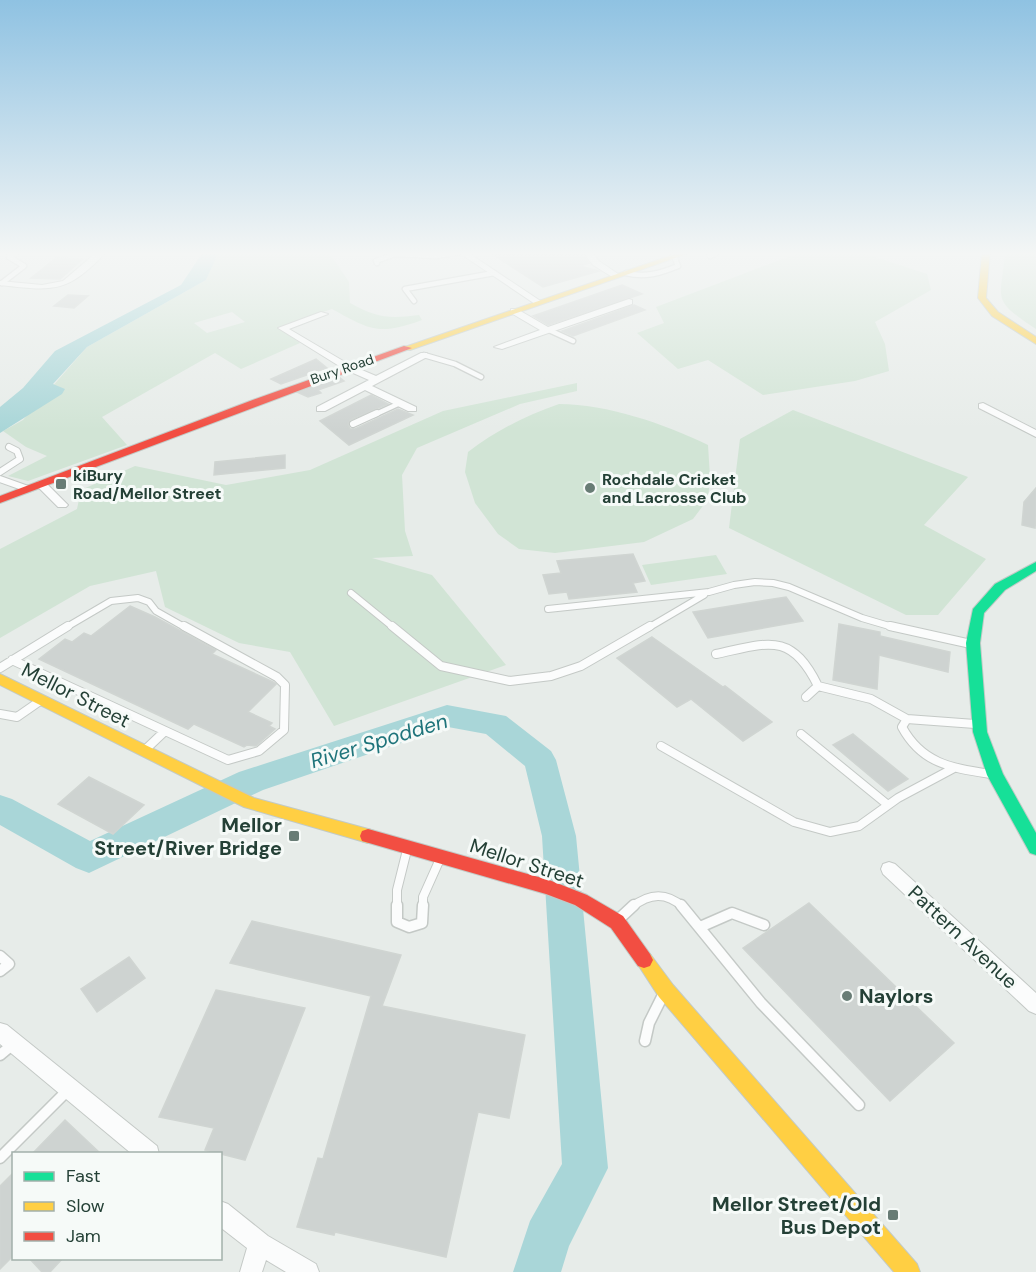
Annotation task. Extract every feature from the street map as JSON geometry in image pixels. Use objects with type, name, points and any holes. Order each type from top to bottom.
[{"type":"main road","name":"Bury Road","points":[[0,500],[346,367],[513,311]]},
{"type":"main road","points":[[993,311],[1036,341]]},
{"type":"main road","points":[[1036,566],[1000,587],[978,612],[973,644],[979,725],[995,775],[1036,848]]},
{"type":"main road","name":"Mellor Street","points":[[0,678],[250,803],[549,887],[581,900],[617,922],[666,991],[909,1272]]},
{"type":"street","points":[[515,311],[548,330]]},
{"type":"street","points":[[499,347],[602,311]]},
{"type":"street","points":[[324,314],[282,328],[346,367],[376,380]]},
{"type":"street","points":[[408,346],[424,355]]},
{"type":"street","points":[[321,408],[424,355]]},
{"type":"street","points":[[365,386],[412,409]]},
{"type":"street","points":[[983,406],[1036,434]]},
{"type":"street","points":[[34,487],[62,505]]},
{"type":"street","name":"Pattern Avenue","points":[[890,869],[1036,1005]]},
{"type":"street","points":[[5,1043],[69,1088],[147,1152]]},
{"type":"street","points":[[222,1214],[260,1244],[308,1272]]},
{"type":"street","points":[[251,1272],[260,1244]]},
{"type":"lane","points":[[548,330],[573,341]]},
{"type":"lane","points":[[424,355],[455,364],[482,377]]},
{"type":"lane","points":[[353,424],[400,403]]},
{"type":"lane","points":[[0,472],[20,459],[17,451],[9,447]]},
{"type":"lane","points":[[0,479],[34,487]]},
{"type":"lane","points":[[351,593],[441,666],[510,681],[551,676],[580,666],[709,592],[728,585],[754,580],[797,588],[861,618],[973,644]]},
{"type":"lane","points":[[548,609],[709,592]]},
{"type":"lane","points":[[0,668],[12,660],[111,601],[138,598],[149,602],[156,611],[258,666],[285,685],[284,730],[270,746],[257,754],[228,760],[12,660]]},
{"type":"lane","points":[[716,654],[778,643],[790,647],[802,656],[818,686],[871,699],[907,719],[979,725]]},
{"type":"lane","points":[[806,697],[818,686]]},
{"type":"lane","points":[[0,714],[10,719],[15,718],[42,700]]},
{"type":"lane","points":[[907,719],[902,727],[908,742],[921,754],[954,768],[995,775]]},
{"type":"lane","points":[[144,751],[165,731]]},
{"type":"lane","points":[[801,734],[888,805]]},
{"type":"lane","points":[[661,746],[794,822],[830,832],[859,826],[888,805],[954,768]]},
{"type":"lane","points":[[408,848],[396,890],[397,922],[402,927],[412,927],[422,923],[423,897],[441,856]]},
{"type":"lane","points":[[617,922],[637,900],[663,894],[674,899],[700,927],[735,973],[859,1105]]},
{"type":"lane","points":[[700,927],[727,912],[737,912],[764,925]]},
{"type":"lane","points":[[0,956],[9,964],[0,971]]},
{"type":"lane","points":[[645,1041],[649,1023],[666,991]]},
{"type":"lane","points":[[0,1158],[69,1088]]},
{"type":"green space","points":[[150,311],[325,311],[278,327],[300,343],[241,369],[215,353],[102,417],[127,445],[28,481],[8,476],[47,456],[26,447],[3,431],[23,420],[87,347]],"holes":[[[232,312],[245,322],[207,333],[194,323]]]},
{"type":"green space","points":[[336,311],[367,311],[391,317],[419,315],[422,320],[385,329],[356,322]]},
{"type":"green space","points":[[658,311],[894,311],[875,322],[885,344],[889,371],[855,381],[763,395],[708,360],[678,369],[637,333],[664,323]]},
{"type":"green space","points":[[1012,311],[1036,311],[1036,329]]},
{"type":"green space","points":[[577,383],[577,391],[520,404],[417,448],[402,475],[405,531],[413,556],[372,558],[432,575],[506,665],[334,726],[290,652],[239,643],[165,607],[156,571],[90,586],[0,638],[0,549],[77,509],[81,490],[135,466],[226,485],[310,470],[443,411]]},
{"type":"green space","name":"Rochdale Cricket and Lacrosse Club","points":[[559,404],[616,411],[673,430],[708,445],[710,477],[708,499],[693,519],[644,542],[555,553],[519,549],[498,534],[475,503],[465,472],[468,452],[512,424]]},
{"type":"green space","points":[[793,410],[968,477],[924,525],[986,559],[938,615],[906,615],[729,528],[740,439]]},
{"type":"green space","points":[[716,555],[727,574],[651,585],[642,565]]},
{"type":"water","points":[[131,311],[150,311],[87,347],[53,384],[65,389],[62,394],[0,433],[0,407],[23,388],[55,351]]},
{"type":"building","points":[[546,311],[589,311],[548,325],[533,316]]},
{"type":"building","points":[[616,311],[641,311],[573,336],[562,331]]},
{"type":"building","points":[[316,359],[327,368],[281,384],[271,379]]},
{"type":"building","points":[[339,377],[344,381],[318,390],[321,393],[308,397],[297,392]]},
{"type":"building","points":[[371,395],[388,404],[350,420],[348,424],[350,429],[355,429],[398,409],[413,415],[349,445],[320,421]]},
{"type":"building","points":[[285,455],[285,468],[214,475],[215,462]]},
{"type":"building","points":[[1036,488],[1035,528],[1022,525],[1024,502]]},
{"type":"building","points":[[633,554],[645,581],[633,583],[637,592],[569,599],[567,592],[549,594],[543,575],[561,573],[557,561]]},
{"type":"building","points":[[786,597],[803,621],[708,638],[693,612]]},
{"type":"building","points":[[130,606],[216,650],[212,654],[276,684],[248,712],[272,723],[269,726],[275,729],[256,746],[244,747],[194,724],[188,729],[39,659],[65,639],[72,642],[84,633],[91,636]]},
{"type":"building","points":[[839,624],[880,632],[880,636],[950,652],[948,672],[879,655],[877,689],[833,680]]},
{"type":"building","points":[[652,637],[723,687],[725,686],[772,722],[743,741],[691,699],[677,707],[617,658]]},
{"type":"building","points":[[853,734],[908,779],[888,791],[833,745]]},
{"type":"building","points":[[89,777],[144,805],[113,834],[58,804]]},
{"type":"building","name":"Naylors","points":[[809,903],[954,1043],[890,1101],[743,948]]},
{"type":"building","points":[[252,921],[401,955],[382,1006],[525,1035],[509,1118],[478,1112],[446,1257],[335,1232],[334,1235],[297,1227],[318,1158],[323,1159],[371,996],[230,963]]},
{"type":"building","points":[[129,957],[145,978],[97,1012],[81,989]]},
{"type":"building","points":[[216,990],[305,1008],[245,1160],[222,1154],[222,1152],[205,1150],[214,1128],[159,1117]]},
{"type":"building","points":[[65,1120],[99,1152],[34,1152]]},
{"type":"building","points":[[12,1174],[12,1257],[0,1269],[0,1186]]},
{"type":"building","points":[[31,1260],[61,1260],[50,1272],[42,1272]]},
{"type":"waterway","name":"River Spodden","points":[[0,809],[89,858],[251,781],[447,716],[495,724],[540,760],[559,836],[585,1168],[547,1238],[537,1272]]},
{"type":"traffic: fast","points":[[1036,566],[1000,587],[978,612],[973,643],[980,732],[995,775],[1036,848]]},
{"type":"traffic: slow","points":[[407,348],[514,311]]},
{"type":"traffic: slow","points":[[993,311],[1036,341]]},
{"type":"traffic: slow","points":[[0,679],[250,803],[368,836]]},
{"type":"traffic: slow","points":[[644,960],[666,991],[909,1272]]},
{"type":"traffic: jam","points":[[0,500],[254,403],[407,348]]},
{"type":"traffic: jam","points":[[368,836],[549,887],[581,900],[617,922],[644,960]]},
{"type":"place","name":"kiBury Road/Mellor Street","points":[[61,484]]},
{"type":"place","name":"Rochdale Cricket and Lacrosse Club","points":[[590,488]]},
{"type":"place","name":"Mellor Street/River Bridge","points":[[294,836]]},
{"type":"place","name":"Naylors","points":[[847,996]]},
{"type":"place","name":"Mellor Street/Old Bus Depot","points":[[893,1215]]}]
